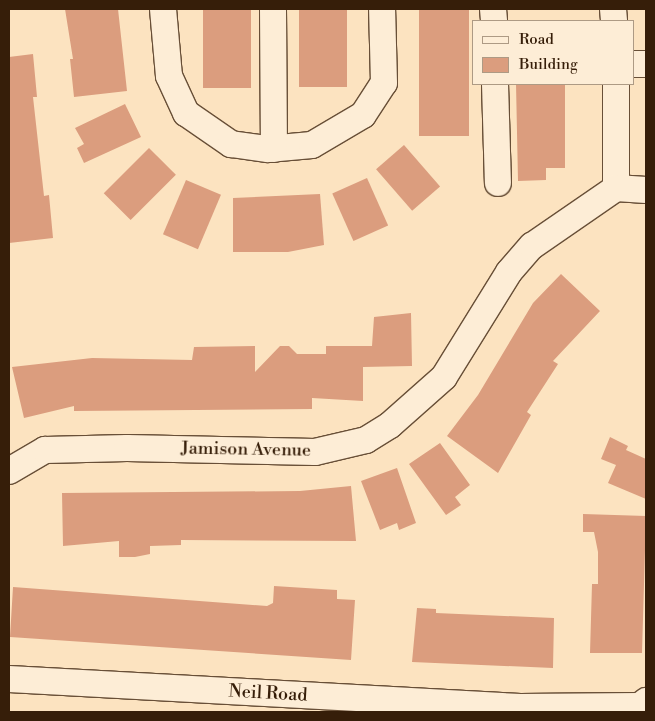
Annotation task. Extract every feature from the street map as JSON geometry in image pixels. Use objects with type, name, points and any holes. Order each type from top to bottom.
[{"type":"street","points":[[163,9],[168,76],[186,113],[231,144],[272,149],[312,145],[363,115],[384,83],[382,9]]},
{"type":"street","points":[[272,149],[274,9]]},
{"type":"street","points":[[495,85],[498,183]]},
{"type":"street","points":[[616,85],[616,188],[646,190]]},
{"type":"street","name":"Jamison Avenue","points":[[9,471],[45,450],[127,448],[315,452],[366,440],[390,425],[444,377],[504,279],[532,246],[616,188]]},
{"type":"street","name":"Neil Road","points":[[9,679],[520,707],[640,706],[646,701]]},
{"type":"building","points":[[65,9],[118,9],[127,91],[74,97],[70,59],[73,59]]},
{"type":"building","points":[[203,9],[251,9],[251,88],[203,88]]},
{"type":"building","points":[[299,9],[347,9],[347,87],[299,87]]},
{"type":"building","points":[[419,9],[469,9],[469,136],[419,136]]},
{"type":"building","points":[[33,54],[37,97],[33,97],[44,196],[49,195],[53,238],[9,243],[9,57]]},
{"type":"building","points":[[516,85],[565,85],[565,168],[546,168],[546,180],[518,181]]},
{"type":"building","points":[[125,104],[141,137],[84,163],[77,148],[84,144],[75,128]]},
{"type":"building","points":[[404,145],[440,187],[412,211],[376,169]]},
{"type":"building","points":[[149,148],[176,175],[131,220],[104,193]]},
{"type":"building","points":[[367,178],[388,226],[353,241],[332,193]]},
{"type":"building","points":[[186,180],[221,195],[198,249],[163,234]]},
{"type":"building","points":[[320,194],[324,245],[288,252],[233,252],[233,198]]},
{"type":"building","points":[[561,274],[600,311],[553,361],[558,364],[527,412],[531,415],[498,473],[447,436],[478,395],[533,303]]},
{"type":"building","points":[[411,313],[412,366],[363,367],[363,401],[312,398],[312,409],[74,411],[74,406],[24,418],[12,367],[92,358],[192,360],[194,347],[255,346],[255,372],[280,346],[289,346],[297,354],[326,354],[326,346],[372,346],[374,317]]},
{"type":"building","points":[[610,437],[628,446],[626,450],[646,459],[646,499],[608,483],[616,465],[601,459]]},
{"type":"building","points":[[440,443],[470,485],[455,497],[461,505],[446,515],[409,464]]},
{"type":"building","points":[[397,468],[416,523],[399,530],[397,523],[380,530],[361,481]]},
{"type":"building","points":[[351,486],[356,541],[181,540],[181,545],[150,546],[150,554],[135,557],[119,557],[119,541],[63,546],[62,493],[300,491]]},
{"type":"building","points":[[583,514],[646,516],[642,653],[590,653],[592,584],[598,584],[598,552],[594,532],[583,532]]},
{"type":"building","points":[[274,586],[337,590],[337,599],[355,600],[351,660],[10,637],[13,587],[267,606],[273,603]]},
{"type":"building","points":[[417,608],[436,609],[436,613],[554,618],[553,668],[412,662]]}]
